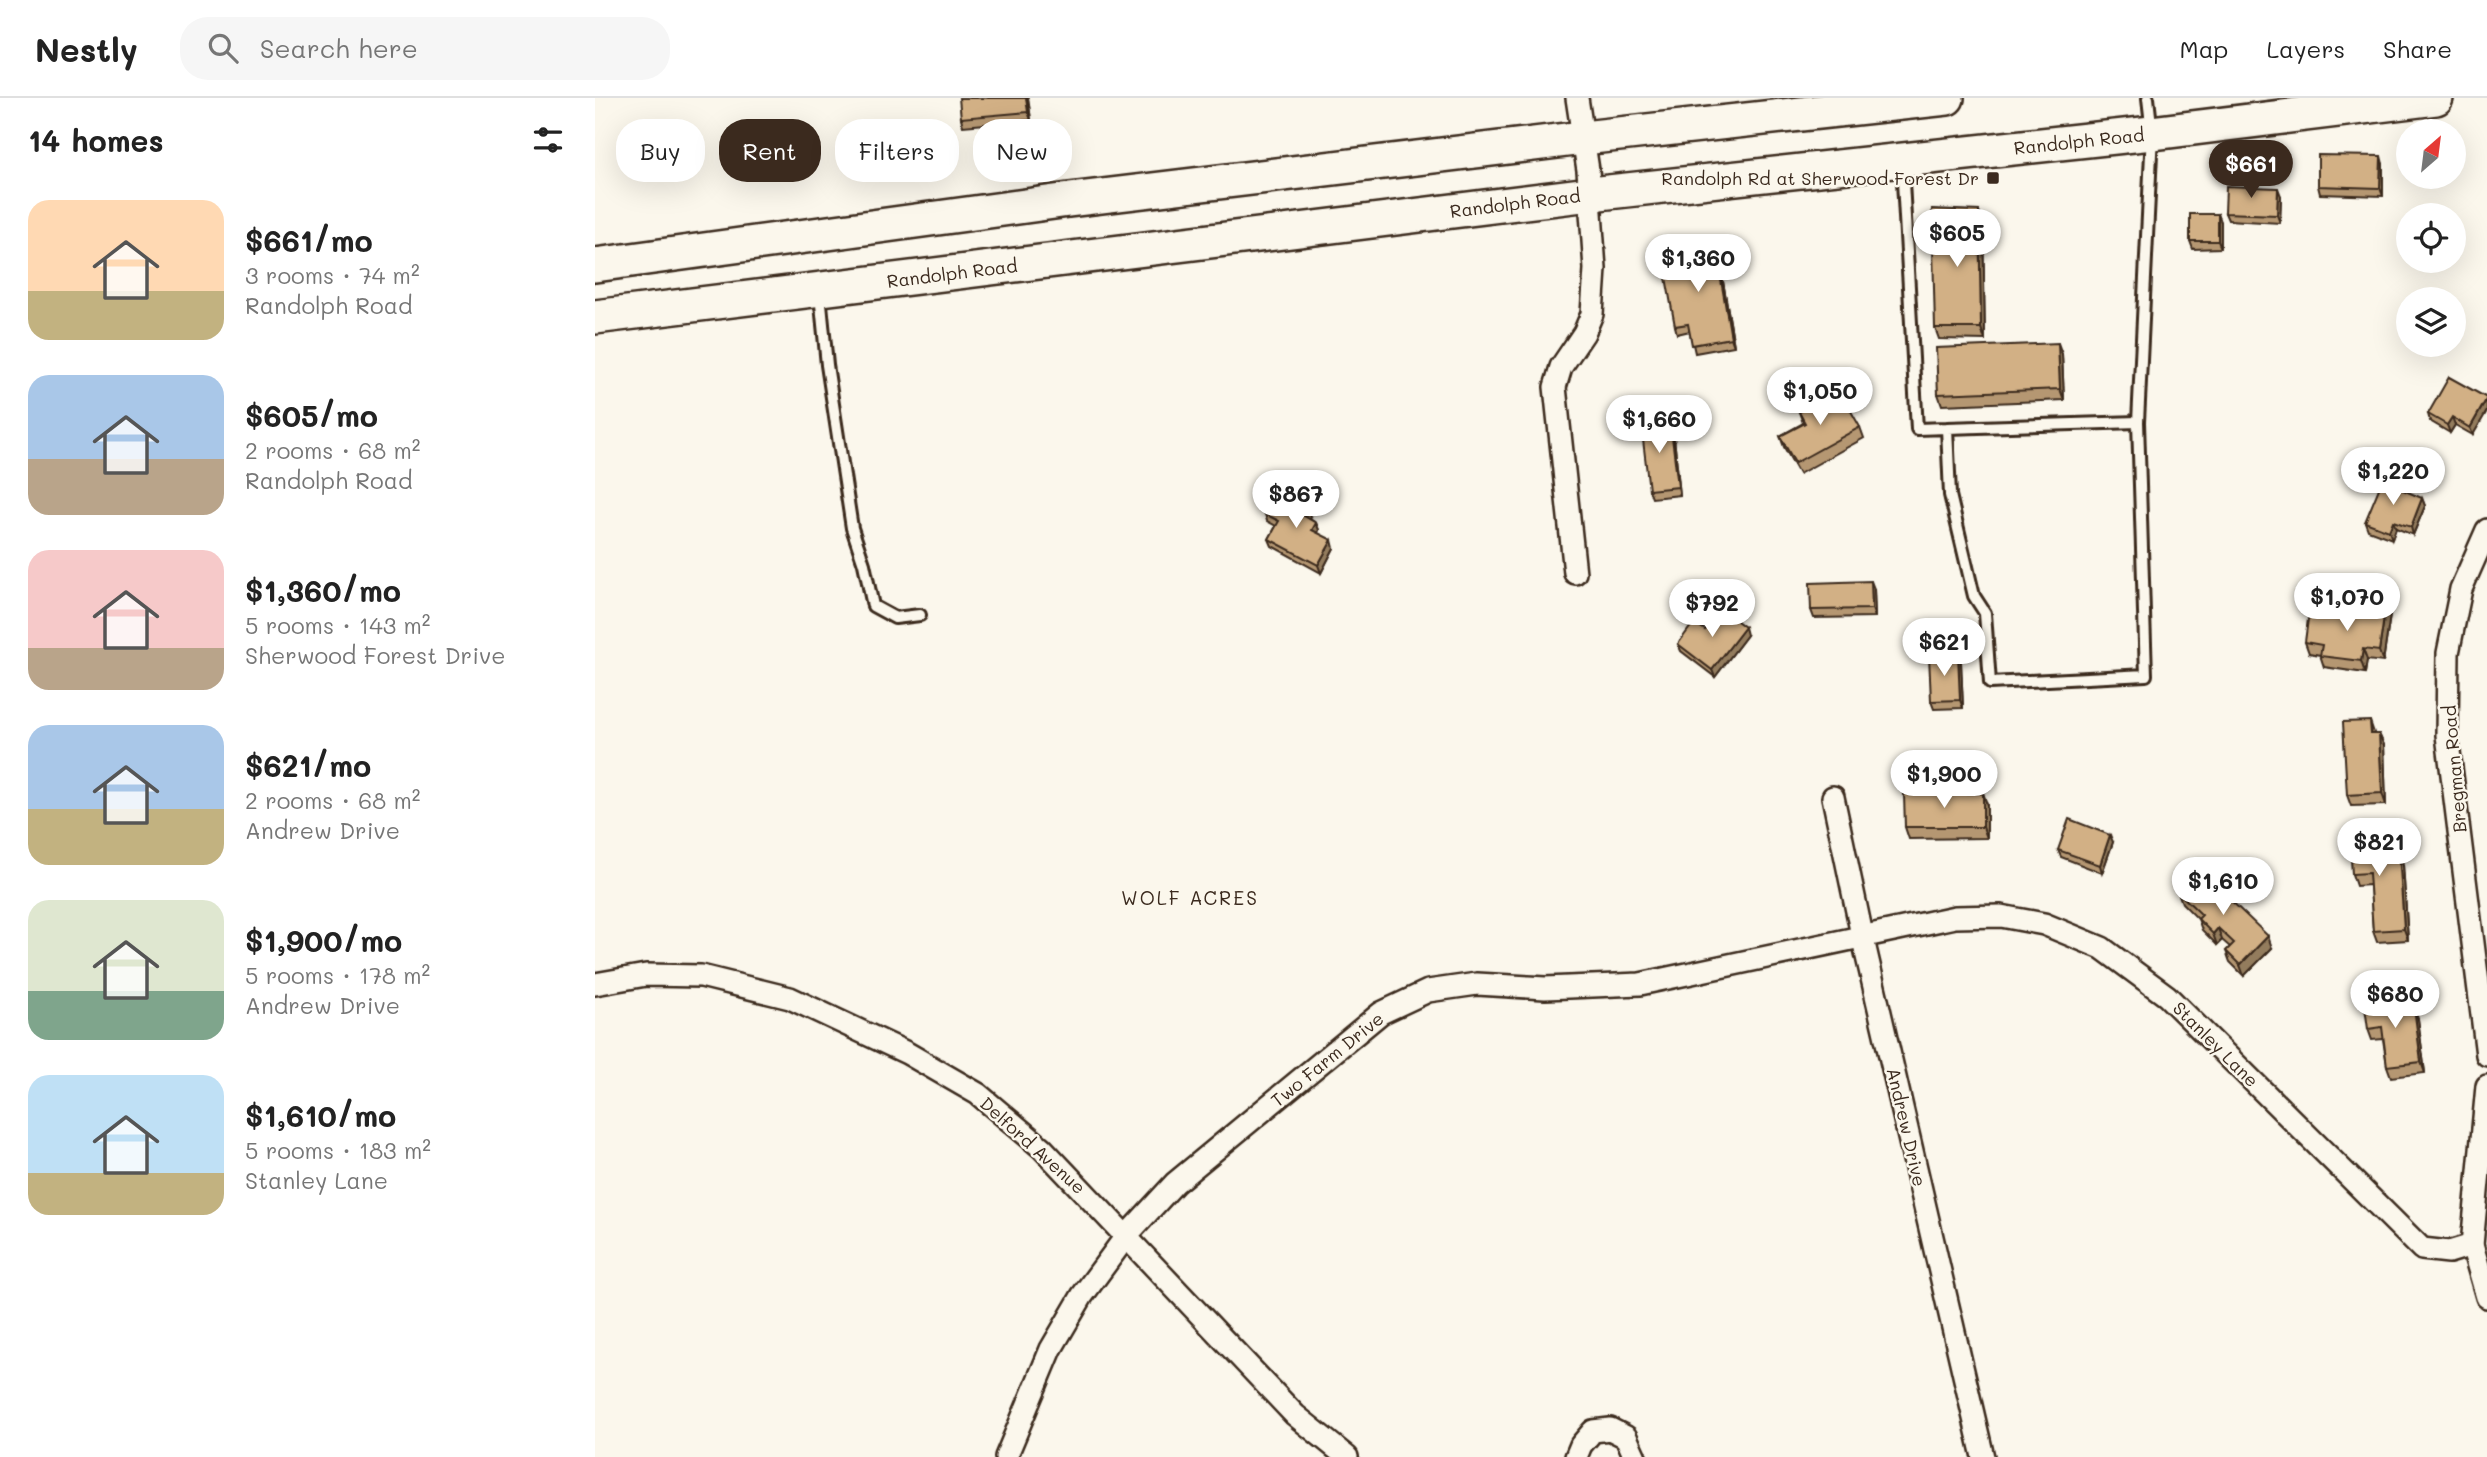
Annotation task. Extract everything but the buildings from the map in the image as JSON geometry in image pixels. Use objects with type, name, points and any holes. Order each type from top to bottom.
[{"type":"main road","points":[[595,265],[1069,200],[1583,138],[1947,98]]},
{"type":"main road","name":"Randolph Road","points":[[595,317],[1590,194],[2152,134],[2436,98]]},
{"type":"street","points":[[1575,573],[1555,387],[1561,367],[1584,333],[1592,314],[1595,269],[1590,194],[1577,98]]},
{"type":"street","name":"Bregman Road","points":[[2487,530],[2461,589],[2448,653],[2447,735],[2487,1055]]},
{"type":"street","name":"Andrew Drive","points":[[1833,797],[1862,935],[1983,1457]]},
{"type":"street","name":"Stanley Lane","points":[[1862,935],[1955,917],[2001,916],[2044,924],[2102,948],[2167,996],[2423,1249],[2449,1252],[2472,1245]]},
{"type":"street","name":"Two Farm Drive","points":[[1006,1457],[1051,1349],[1082,1296],[1127,1235],[1175,1183],[1381,1013],[1428,991],[1477,984],[1545,988],[1640,984],[1862,935]]},
{"type":"street","name":"Delford Avenue","points":[[595,984],[646,975],[701,976],[790,998],[907,1053],[978,1094],[1042,1148],[1295,1415],[1347,1457]]},
{"type":"street","points":[[2487,1086],[2472,1245],[2487,1297]]},
{"type":"street","points":[[1576,1457],[1580,1445],[1593,1431],[1611,1429],[1626,1437],[1635,1457]]},
{"type":"lane","points":[[1947,428],[1950,495],[1974,596],[1985,613],[1990,683],[2146,675],[2138,422],[2152,134],[2148,98]]},
{"type":"lane","points":[[1902,161],[1917,429],[2138,422]]},
{"type":"lane","points":[[820,289],[827,365],[852,528],[864,564],[873,607],[895,618],[920,615]]},
{"type":"place","name":"Randolph Rd at Sherwood Forest Dr","points":[[1993,178]]},
{"type":"district","name":"WOLF ACRES","points":[[1190,897]]}]
